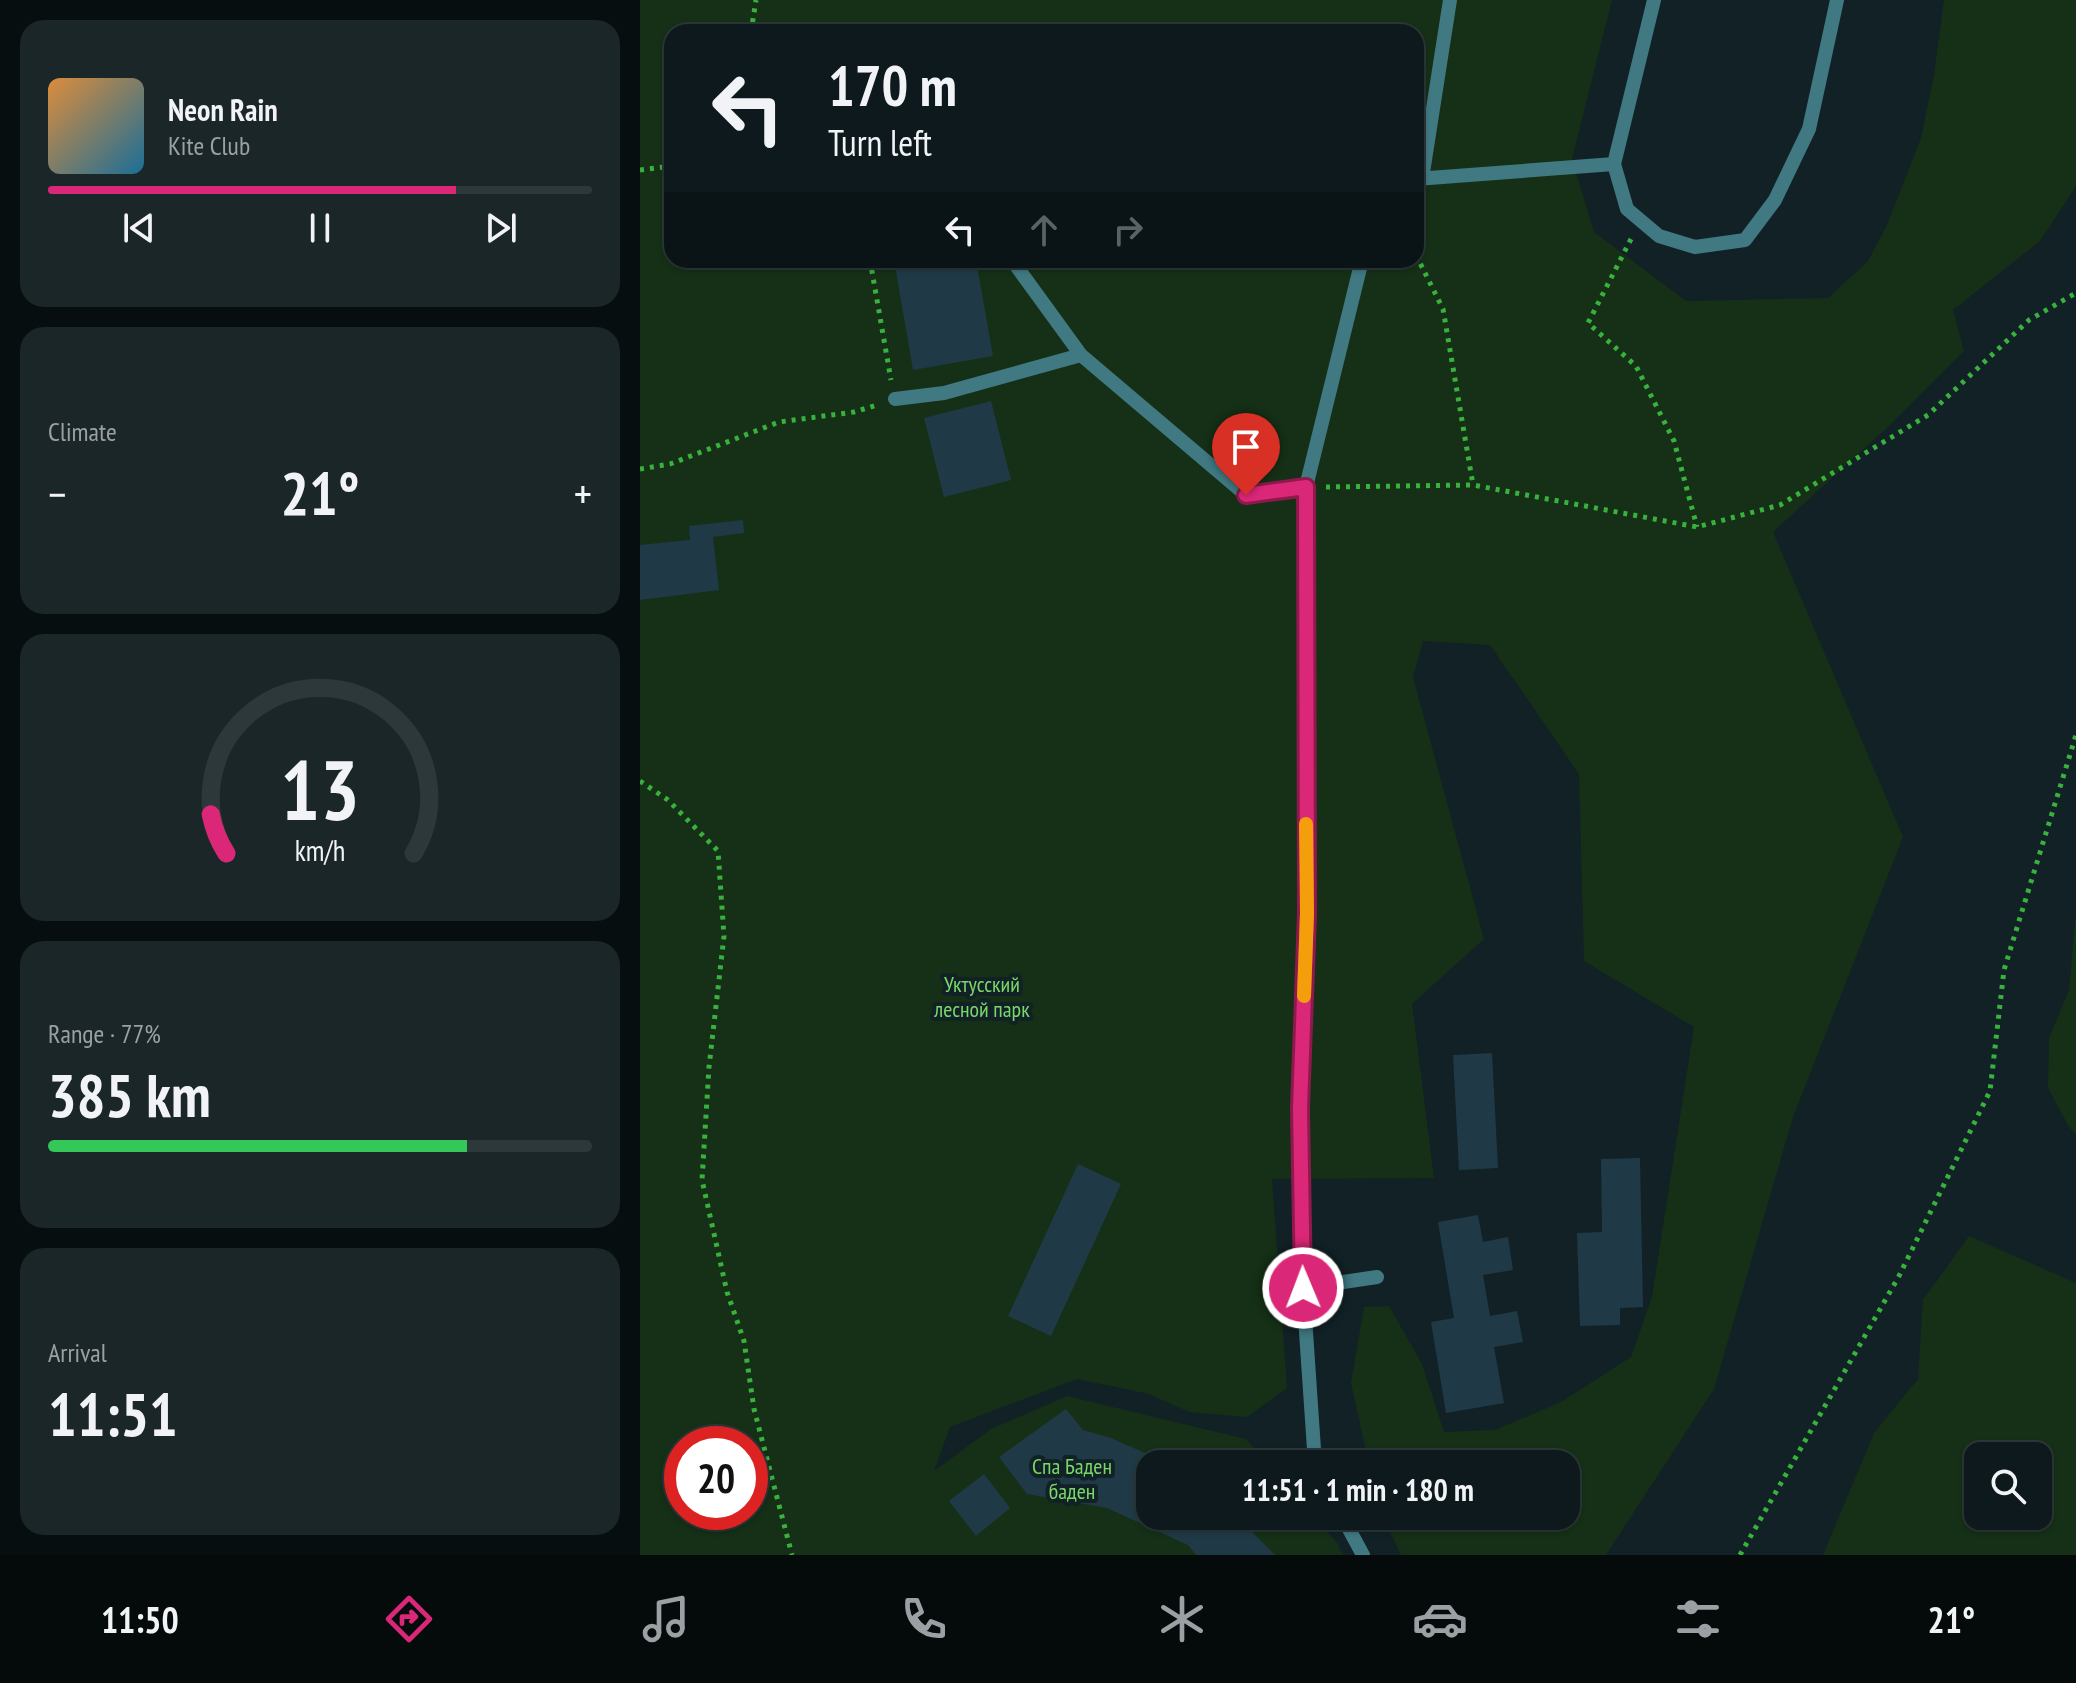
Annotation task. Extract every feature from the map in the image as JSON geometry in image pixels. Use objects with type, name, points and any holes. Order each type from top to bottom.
[{"type":"lane","points":[[1424,150],[1450,0]]},
{"type":"lane","points":[[1654,0],[1614,164],[1627,209],[1659,236],[1695,247],[1745,240],[1775,200],[1809,129],[1837,0]]},
{"type":"lane","points":[[1424,179],[1614,164]]},
{"type":"lane","points":[[1018,268],[1081,355],[1246,495],[1306,487]]},
{"type":"lane","points":[[1314,1450],[1303,1288],[1300,1108],[1307,913],[1306,487],[1360,268]]},
{"type":"lane","points":[[895,399],[944,393],[1081,355]]},
{"type":"lane","points":[[1303,1288],[1377,1277]]},
{"type":"lane","points":[[1350,1530],[1363,1555]]},
{"type":"path","points":[[752,24],[756,0]]},
{"type":"path","points":[[640,170],[664,167]]},
{"type":"path","points":[[1640,220],[1588,323],[1636,366],[1674,441],[1697,527]]},
{"type":"path","points":[[640,469],[670,464],[779,422],[854,412],[895,399],[871,268]]},
{"type":"path","points":[[1422,268],[1443,309],[1473,485]]},
{"type":"path","points":[[1306,487],[1473,485],[1697,527],[1780,505],[1928,415],[2029,320],[2076,293]]},
{"type":"path","points":[[1740,1555],[1899,1276],[1990,1091],[2004,970],[2076,735]]},
{"type":"path","points":[[640,781],[668,800],[718,851],[724,936],[709,1067],[702,1180],[727,1292],[744,1341],[754,1409],[792,1555]]},
{"type":"green space","name":"Уктусский лесной парк","points":[[640,0],[1612,0],[1572,159],[1594,232],[1686,301],[1828,298],[1868,261],[1887,225],[1921,138],[1934,75],[1944,0],[2076,0],[2076,185],[2073,191],[2040,241],[1953,310],[1964,351],[1890,425],[1773,532],[1903,837],[1793,1117],[1714,1389],[1606,1555],[1401,1555],[1389,1530],[1580,1530],[1580,1450],[1366,1450],[1351,1383],[1364,1307],[1389,1306],[1422,1364],[1444,1432],[1495,1430],[1561,1402],[1631,1357],[1652,1297],[1694,1027],[1584,961],[1579,774],[1490,645],[1423,641],[1413,677],[1484,939],[1412,1004],[1434,1178],[1272,1179],[1287,1388],[1247,1417],[1189,1412],[1149,1394],[1077,1379],[950,1427],[934,1471],[991,1429],[1067,1396],[1246,1439],[1256,1450],[1136,1450],[1136,1530],[1326,1530],[1343,1555],[640,1555]]},
{"type":"green space","points":[[2076,911],[2076,1134],[2048,1088],[2049,1038],[2069,990]]},
{"type":"green space","points":[[1969,1236],[2076,1283],[2076,1555],[1823,1555],[1874,1433],[1918,1379],[1923,1300]]},
{"type":"building","points":[[895,268],[977,268],[993,356],[913,370]]},
{"type":"building","points":[[991,401],[1011,480],[944,497],[924,418]]},
{"type":"building","points":[[743,520],[744,533],[713,537],[719,590],[640,600],[640,545],[690,540],[689,526]]},
{"type":"building","points":[[1492,1053],[1498,1168],[1459,1170],[1453,1055]]},
{"type":"building","points":[[1640,1158],[1643,1307],[1620,1308],[1620,1325],[1580,1326],[1577,1233],[1602,1232],[1601,1159]]},
{"type":"building","points":[[1078,1164],[1121,1184],[1051,1336],[1008,1316]]},
{"type":"building","points":[[1478,1215],[1483,1242],[1508,1237],[1513,1270],[1483,1275],[1490,1316],[1517,1311],[1523,1342],[1494,1347],[1504,1403],[1446,1413],[1431,1322],[1454,1318],[1438,1222]]},
{"type":"building","points":[[1066,1409],[1083,1430],[1138,1450],[1136,1521],[1107,1508],[1027,1494],[999,1457]]},
{"type":"building","points":[[984,1474],[1010,1508],[976,1536],[949,1501]]},
{"type":"building","points":[[1155,1530],[1250,1530],[1275,1555],[1196,1555],[1188,1545]]},
{"type":"slow traffic","points":[[1304,996],[1306,824]]},
{"type":"route","points":[[1246,495],[1306,487],[1307,913],[1300,1108],[1303,1288]]},
{"type":"park label","name":"Спа Баден баден","points":[[1072,1478]]}]
